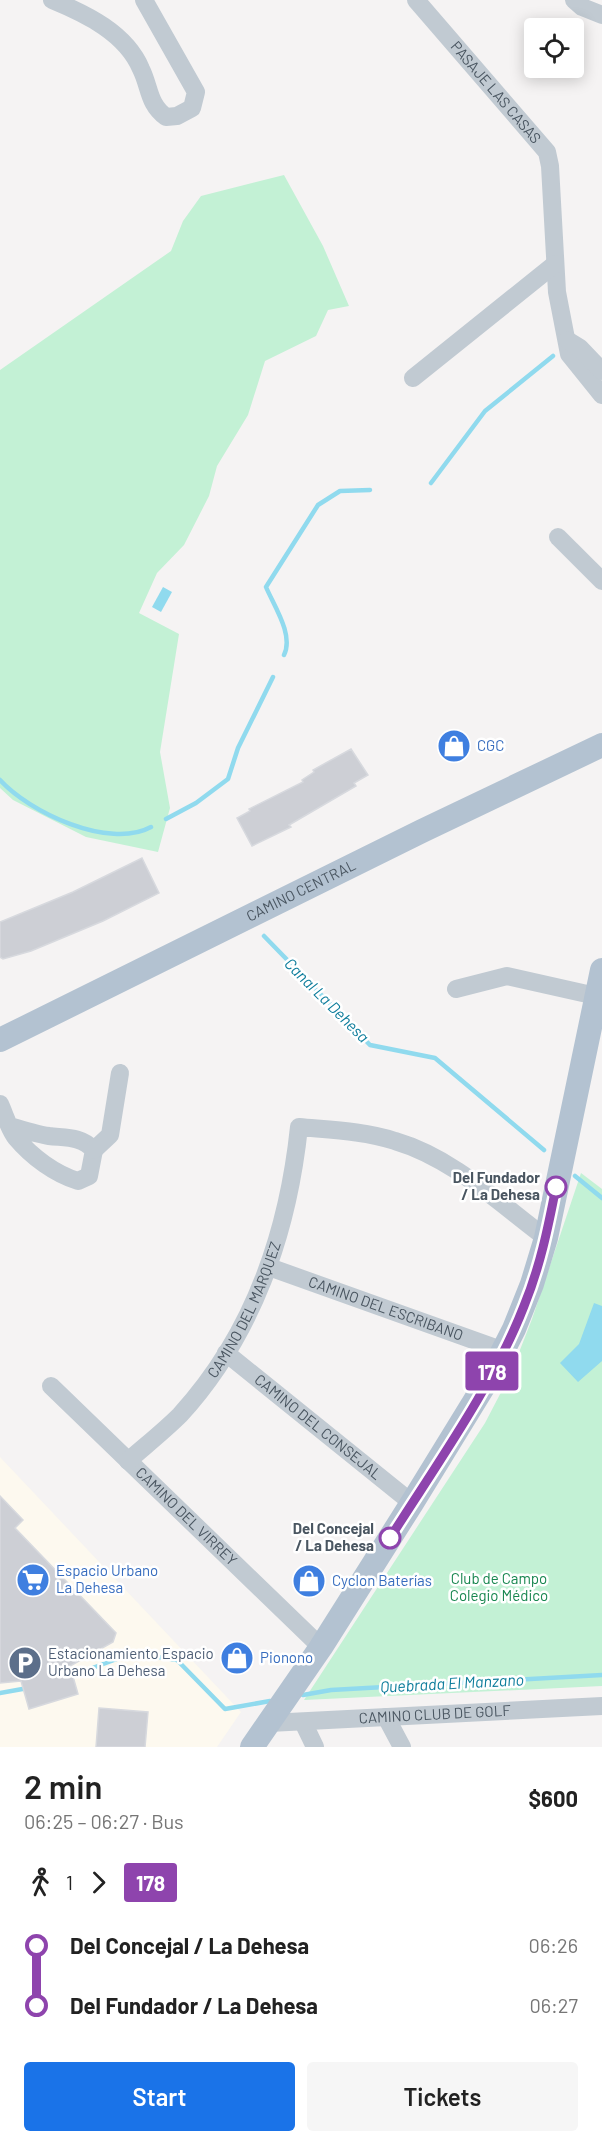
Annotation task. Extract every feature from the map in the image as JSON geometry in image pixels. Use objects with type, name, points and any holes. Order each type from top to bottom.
[{"type":"main road","name":"CAMINO CENTRAL","points":[[0,1040],[422,831],[602,745]]},
{"type":"main road","points":[[252,1747],[321,1647],[412,1503],[504,1351],[524,1307],[546,1238],[602,969]]},
{"type":"street","points":[[52,0],[86,15],[118,38],[141,68],[150,100],[157,111],[166,117],[177,116],[192,108],[196,99],[195,92],[144,0]]},
{"type":"street","name":"PASAJE LAS CASAS","points":[[416,0],[547,152],[550,166],[559,310],[569,354],[602,395]]},
{"type":"street","points":[[574,0],[582,7],[602,15]]},
{"type":"street","points":[[413,378],[555,264]]},
{"type":"street","points":[[567,340],[580,348],[602,371]]},
{"type":"street","points":[[558,537],[602,581]]},
{"type":"street","points":[[456,989],[507,976],[596,996]]},
{"type":"street","points":[[0,1104],[16,1138],[44,1164],[78,1181],[89,1176],[94,1150],[110,1136],[120,1073]]},
{"type":"street","points":[[10,1126],[47,1136],[75,1138],[88,1144],[94,1150]]},
{"type":"street","name":"CAMINO DEL MARQUEZ","points":[[128,1461],[179,1416],[226,1353],[269,1267],[291,1189],[299,1127],[355,1131],[417,1148],[458,1170],[546,1238]]},
{"type":"street","name":"CAMINO DEL ESCRIBANO","points":[[269,1267],[504,1351]]},
{"type":"street","name":"CAMINO DEL CONSEJAL","points":[[226,1353],[412,1503]]},
{"type":"street","name":"CAMINO DEL VIRREY","points":[[51,1386],[321,1647]]},
{"type":"street","name":"CAMINO CLUB DE GOLF","points":[[269,1723],[602,1706]]},
{"type":"street","points":[[386,1717],[402,1747]]},
{"type":"street","points":[[303,1722],[315,1747]]},
{"type":"shaded area","points":[[0,1457],[241,1712],[217,1747],[0,1747]]},
{"type":"green space","points":[[284,175],[323,246],[349,306],[328,310],[316,336],[265,361],[248,415],[217,466],[209,496],[184,545],[157,573],[139,613],[179,634],[160,752],[170,808],[158,852],[86,837],[13,800],[0,788],[0,370],[171,251],[183,221],[201,196]]},
{"type":"green space","name":"Club de Campo Colegio Médico","points":[[581,1173],[602,1189],[602,1686],[304,1700],[485,1423],[511,1373],[532,1319]]},
{"type":"water","points":[[163,587],[172,592],[161,612],[152,607]]},
{"type":"water","points":[[594,1303],[602,1306],[602,1361],[578,1382],[560,1363],[579,1344]]},
{"type":"building","points":[[351,749],[368,775],[354,783],[356,786],[289,825],[291,827],[252,846],[237,818],[250,811],[249,809],[303,782],[302,780],[314,772],[313,770]]},
{"type":"building","points":[[142,858],[159,893],[103,921],[31,951],[3,959],[0,957],[0,922],[73,892]]},
{"type":"building","name":"Espacio Urbano La Dehesa","points":[[0,1496],[23,1520],[15,1528],[116,1633],[113,1642],[70,1666],[78,1694],[29,1709],[21,1681],[0,1683]]},
{"type":"building","points":[[99,1708],[148,1712],[145,1747],[96,1747]]},
{"type":"waterway","points":[[431,483],[485,411],[553,356]]},
{"type":"waterway","points":[[284,655],[287,639],[285,630],[266,587],[318,505],[340,491],[370,490]]},
{"type":"waterway","points":[[166,819],[196,803],[228,779],[238,748],[273,677]]},
{"type":"waterway","points":[[0,780],[13,792],[49,815],[92,831],[114,834],[134,833],[151,827]]},
{"type":"waterway","name":"Canal La Dehesa","points":[[264,936],[370,1045],[435,1058],[544,1150]]},
{"type":"waterway","name":"Canal La Dehesa","points":[[575,1176],[602,1198]]},
{"type":"waterway","name":"Quebrada El Manzano","points":[[68,1677],[133,1653],[177,1660],[225,1709],[270,1701]]},
{"type":"waterway","name":"Quebrada El Manzano","points":[[303,1695],[331,1690],[602,1675]]},
{"type":"waterway","name":"Quebrada El Manzano","points":[[0,1693],[28,1688]]},
{"type":"bus line","name":"178","points":[[390,1538],[504,1351],[524,1307],[540,1262],[556,1187]]},
{"type":"place","name":"CGC","points":[[454,746]]},
{"type":"place","name":"Del Fundador / La Dehesa","points":[[556,1187]]},
{"type":"place","name":"Del Concejal / La Dehesa","points":[[390,1538]]},
{"type":"place","name":"Espacio Urbano La Dehesa","points":[[33,1580]]},
{"type":"place","name":"Cyclon Baterías","points":[[309,1581]]},
{"type":"place","name":"Pionono","points":[[237,1658]]},
{"type":"place","name":"Estacionamiento Espacio Urbano La Dehesa","points":[[25,1663]]}]
